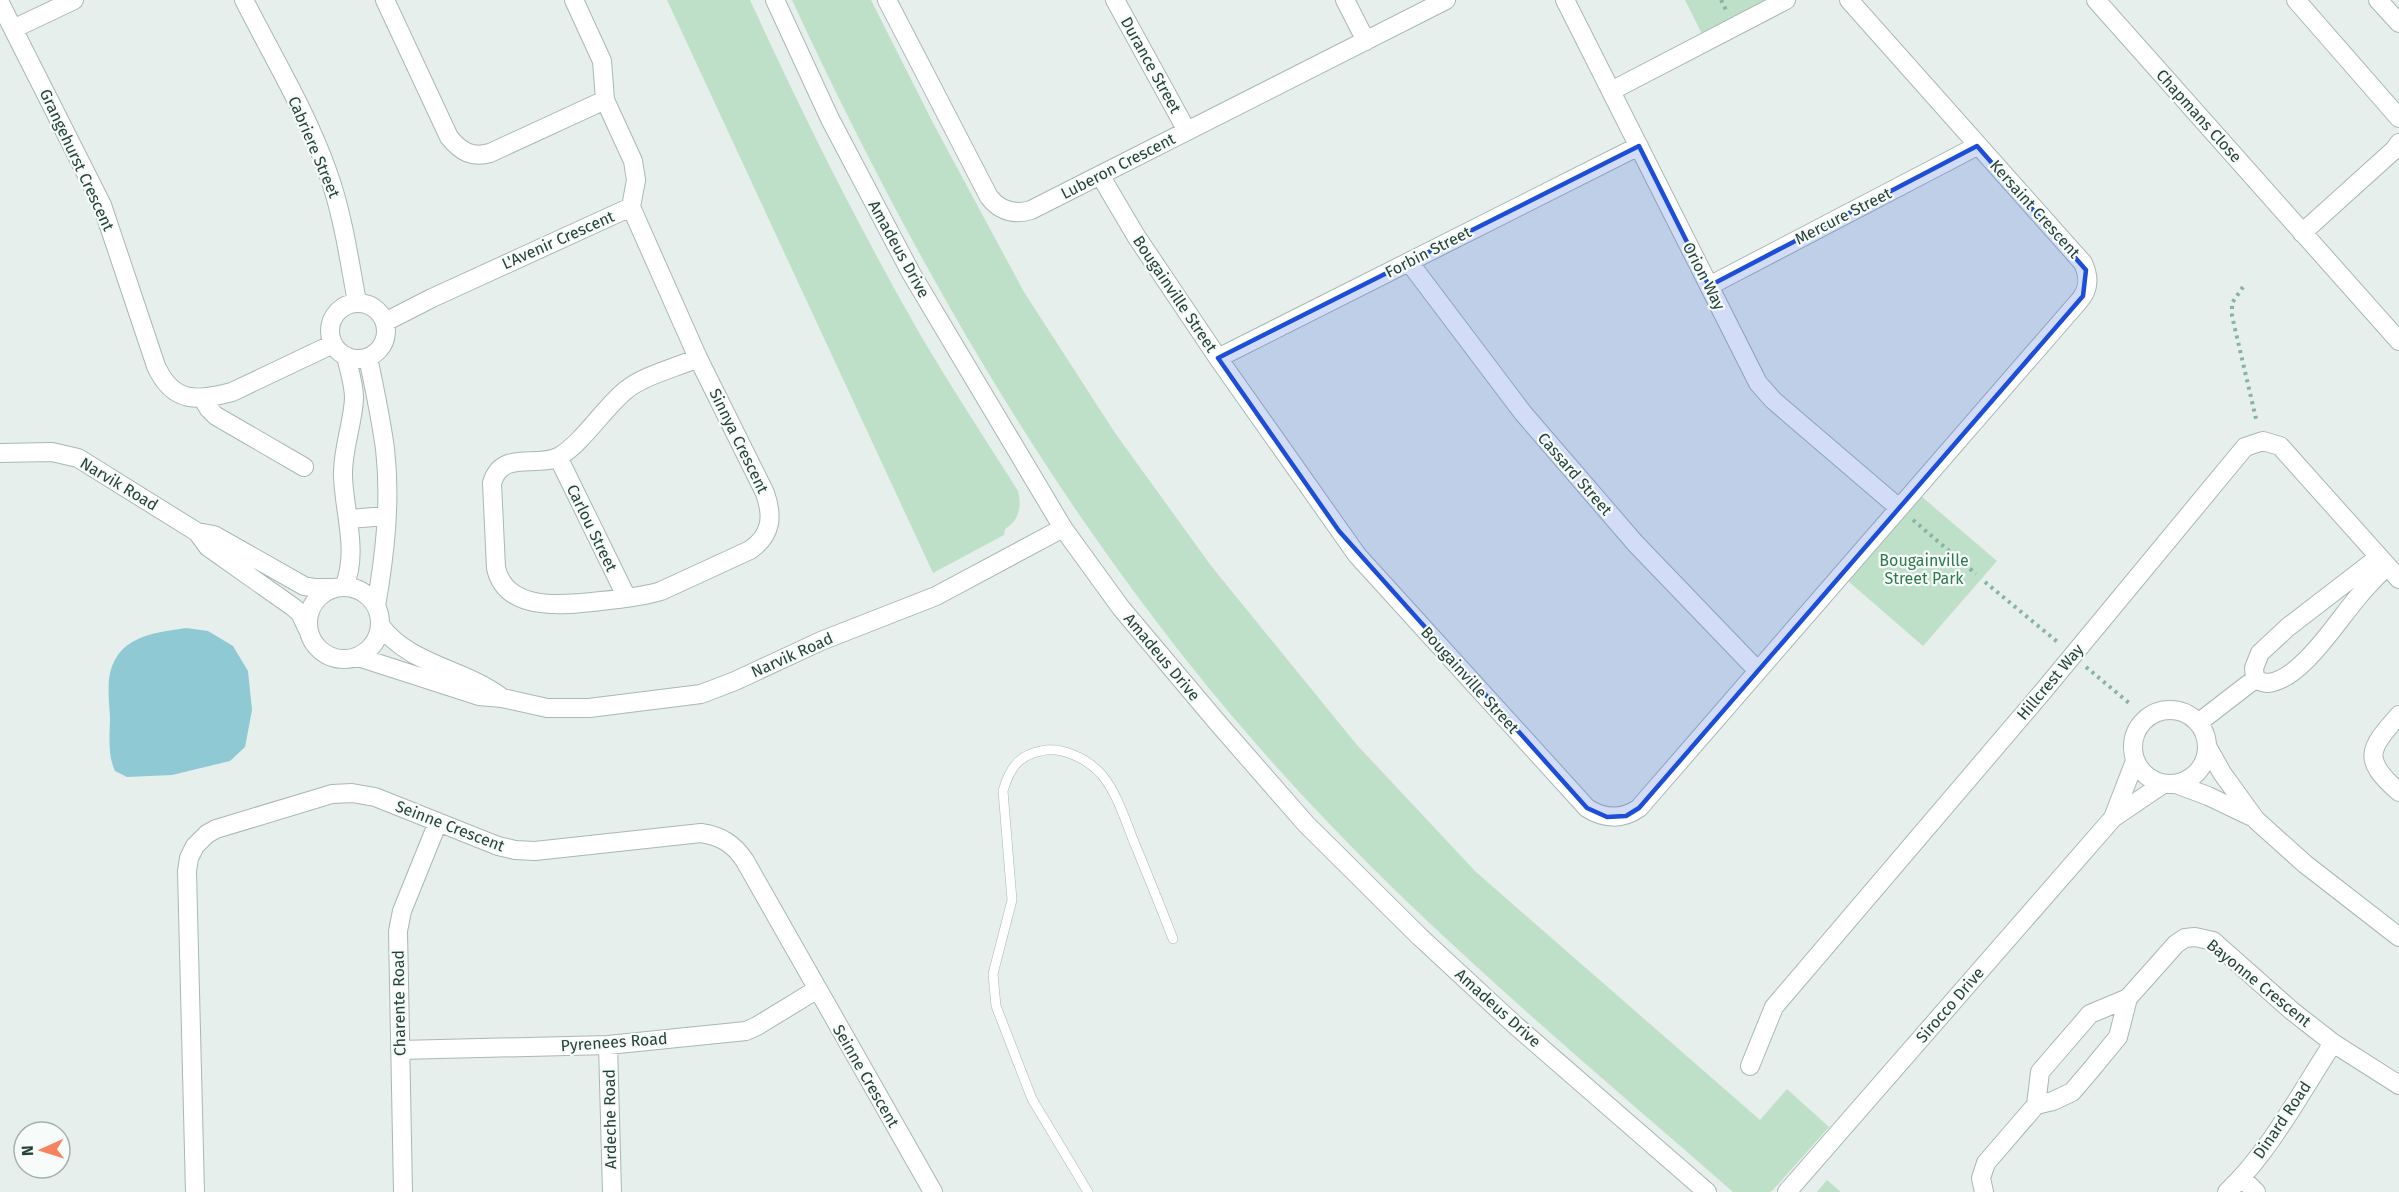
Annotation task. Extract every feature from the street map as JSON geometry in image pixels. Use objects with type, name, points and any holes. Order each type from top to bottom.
[{"type":"street","points":[[13,29],[74,0]]},
{"type":"street","name":"Cabriere Street","points":[[244,0],[310,130],[328,172],[341,213],[357,302]]},
{"type":"street","points":[[385,0],[449,137],[464,151],[481,155],[490,153],[606,100]]},
{"type":"street","name":"L'Avenir Crescent","points":[[385,322],[432,298],[631,207],[636,169],[606,100],[602,61],[574,0]]},
{"type":"street","name":"Amadeus Drive","points":[[775,0],[830,119],[882,220],[1063,528],[1121,608],[1306,824],[1455,969],[1707,1192]]},
{"type":"street","name":"Luberon Crescent","points":[[887,0],[989,196],[998,206],[1018,213],[1031,210],[1446,0]]},
{"type":"street","name":"Durance Street","points":[[1115,0],[1187,131]]},
{"type":"street","points":[[1345,0],[1366,40]]},
{"type":"street","name":"Orion Way","points":[[1565,0],[1708,286],[1763,390],[1899,508]]},
{"type":"street","points":[[1611,92],[1786,0]]},
{"type":"street","name":"Kersaint Crescent","points":[[1849,0],[2083,262],[2088,283],[2083,296],[1899,508]]},
{"type":"street","name":"Chapmans Close","points":[[2096,0],[2399,341]]},
{"type":"street","points":[[2296,0],[2399,118]]},
{"type":"street","points":[[2378,0],[2399,23]]},
{"type":"street","name":"Grangehurst Crescent","points":[[0,3],[102,205],[161,376],[166,384],[179,394],[203,399],[216,416],[304,467]]},
{"type":"street","points":[[2302,233],[2399,143]]},
{"type":"street","name":"Forbin Street","points":[[1218,358],[1638,146]]},
{"type":"street","name":"Mercure Street","points":[[1708,286],[1977,146]]},
{"type":"street","name":"Bougainville Street","points":[[1100,175],[1136,236],[1218,358],[1357,555],[1587,808],[1596,814],[1618,817],[1639,808],[1899,508]]},
{"type":"street","name":"Sinnya Crescent","points":[[558,457],[507,464],[498,470],[493,479],[496,568],[500,581],[510,592],[541,604],[562,606],[627,598],[661,591],[750,550],[758,544],[768,530],[771,515],[765,493],[698,358],[631,207]]},
{"type":"street","name":"Cassard Street","points":[[1409,262],[1531,422],[1635,543],[1758,671]]},
{"type":"street","points":[[340,350],[355,359],[368,357],[380,349],[384,341],[385,322],[374,308],[357,302],[344,306],[333,317],[330,335],[340,350],[354,393],[343,476],[349,519],[351,559],[349,574],[339,587],[324,593],[315,601],[308,618],[308,630],[315,646],[324,654],[341,660],[358,657],[368,651],[375,642],[381,625],[376,606],[386,532],[387,489],[385,449],[368,357]]},
{"type":"street","points":[[203,399],[232,392],[340,350]]},
{"type":"street","points":[[558,457],[627,390],[698,358]]},
{"type":"street","points":[[2263,441],[2274,443],[2284,451],[2388,568]]},
{"type":"street","name":"Hillcrest Way","points":[[1750,1066],[1773,1007],[2046,688],[2245,447],[2263,441]]},
{"type":"street","name":"Narvik Road","points":[[0,453],[52,452],[78,458],[196,532],[208,547],[300,613],[308,630]]},
{"type":"street","name":"Carlou Street","points":[[558,457],[627,598]]},
{"type":"street","points":[[349,519],[386,516]]},
{"type":"street","name":"Narvik Road","points":[[358,657],[479,696],[502,698],[547,708],[590,708],[701,694],[820,642],[936,596],[1063,528]]},
{"type":"street","name":"Narvik Road","points":[[196,532],[214,535],[304,586],[339,587]]},
{"type":"street","points":[[2255,679],[2266,684],[2280,680],[2292,671],[2325,642],[2358,596],[2388,568]]},
{"type":"street","points":[[2255,679],[2254,668],[2260,653],[2288,627],[2388,568]]},
{"type":"street","points":[[339,587],[363,592],[376,606]]},
{"type":"street","name":"Narvik Road","points":[[381,625],[396,644],[417,657],[484,684],[502,698]]},
{"type":"street","points":[[2198,723],[2255,679]]},
{"type":"street","points":[[2169,784],[2187,780],[2197,773],[2204,763],[2207,747],[2207,739],[2198,723],[2184,712],[2172,709],[2160,710],[2149,716],[2134,736],[2135,761],[2142,771],[2152,780],[2208,796],[2256,819]]},
{"type":"street","points":[[2399,714],[2380,736],[2373,758],[2377,771],[2399,792]]},
{"type":"street","points":[[2207,747],[2222,773],[2256,819],[2305,864],[2399,937]]},
{"type":"street","name":"Sirocco Drive","points":[[2113,818],[2135,761]]},
{"type":"street","name":"Sirocco Drive","points":[[1787,1192],[2113,818],[2169,784]]},
{"type":"street","name":"Seinne Crescent","points":[[195,1192],[187,871],[189,858],[195,846],[216,829],[332,794],[352,793],[375,797],[498,846],[526,851],[692,834],[718,837],[734,846],[745,861],[816,990],[933,1192]]},
{"type":"street","name":"Charente Road","points":[[403,1192],[398,942],[400,921],[438,822]]},
{"type":"street","name":"Bayonne Crescent","points":[[2128,998],[2118,1037],[2072,1092],[2053,1101],[2036,1105],[2040,1072],[2091,1014],[2128,998],[2176,944],[2185,938],[2204,937],[2213,941],[2333,1043],[2399,1084]]},
{"type":"street","name":"Pyrenees Road","points":[[400,1050],[608,1045],[746,1031],[816,990]]},
{"type":"street","name":"Dinard Road","points":[[2227,1192],[2258,1158],[2333,1043]]},
{"type":"street","name":"Ardeche Road","points":[[608,1045],[612,1192]]},
{"type":"street","points":[[1984,1192],[1981,1178],[1986,1163],[2036,1105]]},
{"type":"street","points":[[2242,1178],[2256,1192]]},
{"type":"lane","points":[[1088,1192],[1032,1099],[996,1006],[993,974],[1012,900],[1003,791],[1007,775],[1017,762],[1030,753],[1046,750],[1064,752],[1081,758],[1102,775],[1123,814],[1173,939]]},
{"type":"path","points":[[2243,287],[2232,303],[2232,316],[2263,441]]},
{"type":"path","points":[[1899,508],[1976,574]]},
{"type":"highlighted area","points":[[1639,146],[1709,286],[1977,146],[2086,270],[2083,296],[1639,808],[1626,816],[1607,817],[1587,808],[1339,531],[1218,358]]},
{"type":"green space","points":[[667,0],[750,0],[830,166],[894,289],[1018,491],[1020,502],[1018,513],[1014,522],[1005,529],[1004,535],[933,573]]},
{"type":"green space","points":[[792,0],[871,0],[933,123],[1024,292],[1115,433],[1212,567],[1357,745],[1476,872],[1760,1120],[1787,1089],[1829,1127],[1773,1190],[1770,1192],[1733,1192],[1484,974],[1364,859],[1307,800],[1251,738],[1181,654],[1116,567],[1054,477],[940,291],[888,195]]},
{"type":"green space","points":[[1685,0],[1769,0],[1702,34]]},
{"type":"green space","name":"Bougainville Street Park","points":[[1921,496],[1997,561],[1923,646],[1848,581]]},
{"type":"green space","points":[[1827,1180],[1841,1192],[1817,1192]]},
{"type":"water","points":[[186,628],[208,631],[233,646],[248,671],[252,710],[245,747],[230,761],[172,775],[127,777],[115,771],[110,751],[109,679],[113,665],[119,654],[137,640],[160,632]]}]
